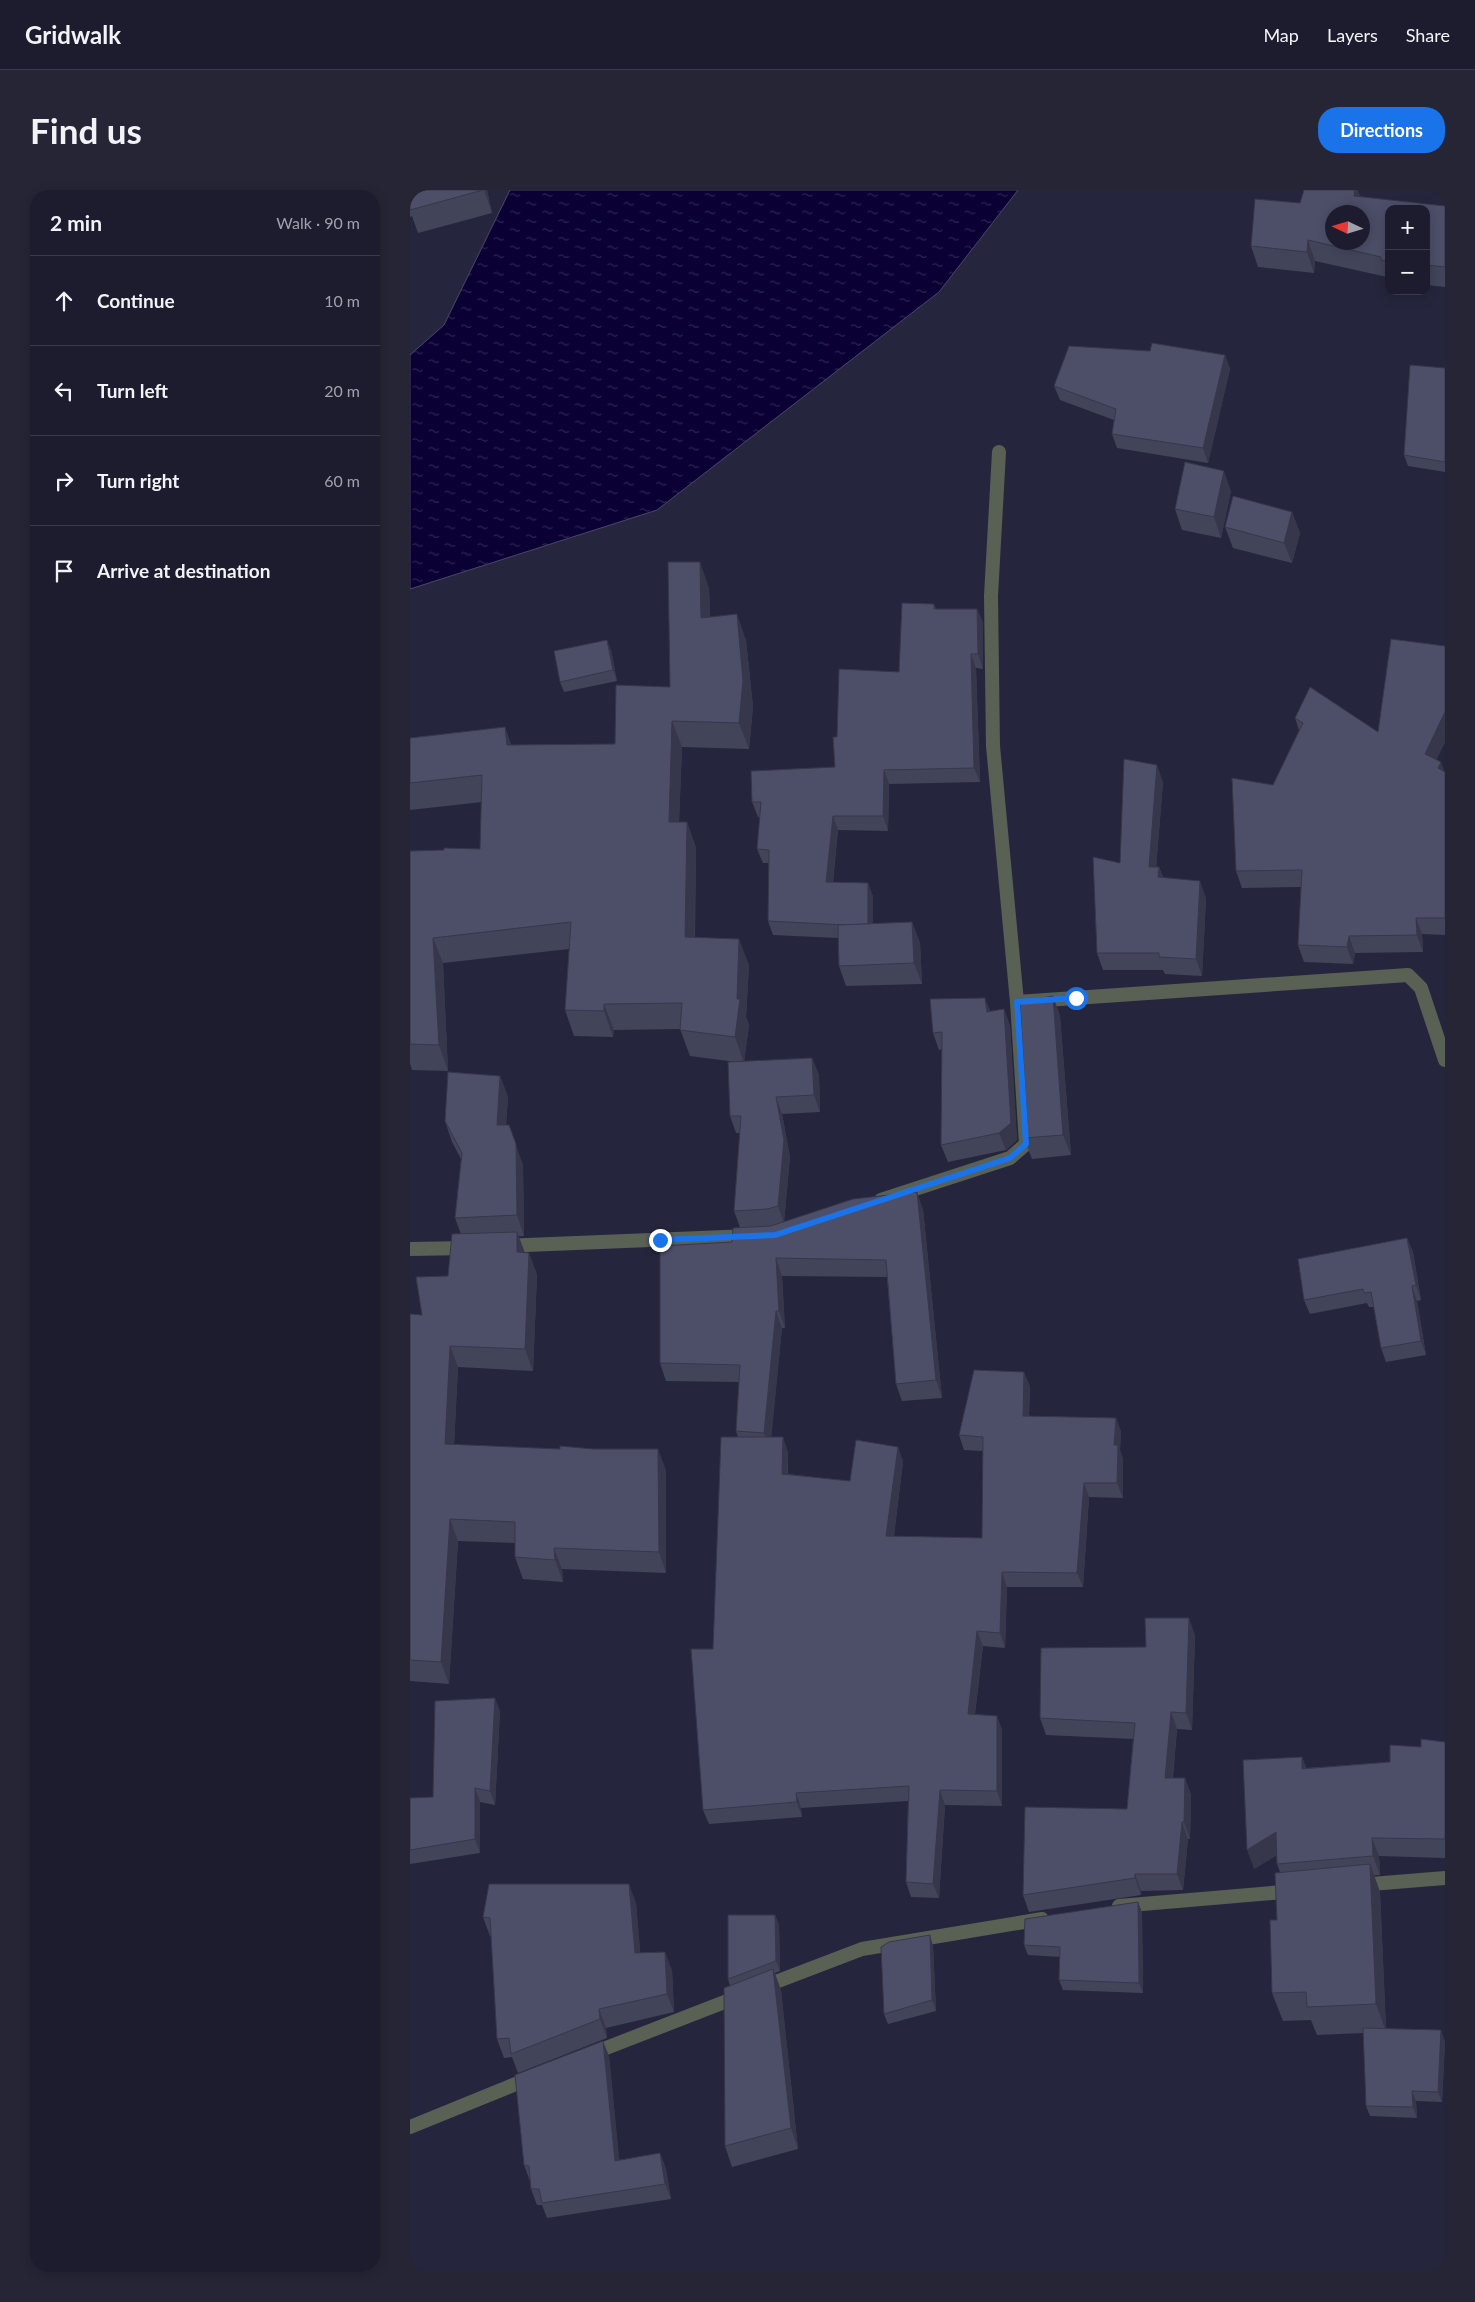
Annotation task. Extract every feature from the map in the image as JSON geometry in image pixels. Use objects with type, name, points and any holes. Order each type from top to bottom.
[{"type":"street","points":[[864,1206],[1010,1158],[1026,1144],[1017,1002],[993,746],[990,596],[999,452]]},
{"type":"street","points":[[1017,1002],[1408,975],[1421,988],[1445,1060]]},
{"type":"street","points":[[410,1249],[765,1235]]},
{"type":"street","points":[[1346,1886],[1445,1878]]},
{"type":"street","points":[[1110,1908],[1307,1890]]},
{"type":"street","points":[[576,2060],[862,1949],[1052,1917]]},
{"type":"street","points":[[410,2127],[549,2070]]},
{"type":"water","points":[[510,190],[1018,190],[939,292],[657,510],[410,589],[410,355],[444,325]]},
{"type":"building","points":[[410,190],[483,190],[410,210]]},
{"type":"building","points":[[1304,190],[1355,190],[1354,196],[1445,206],[1445,267],[1430,265],[1430,205],[1385,205],[1385,260],[1381,260],[1381,257],[1351,250],[1370,250],[1370,205],[1325,205],[1325,244],[1308,240],[1307,252],[1251,246],[1255,199],[1300,203]]},
{"type":"building","points":[[1152,343],[1225,355],[1203,448],[1112,434],[1116,409],[1054,386],[1069,346],[1150,351]]},
{"type":"building","points":[[1410,365],[1445,368],[1445,462],[1404,455]]},
{"type":"building","points":[[1185,462],[1224,471],[1214,517],[1175,509]]},
{"type":"building","points":[[1233,496],[1292,512],[1284,543],[1225,527]]},
{"type":"building","points":[[668,562],[700,562],[701,618],[737,614],[743,681],[739,723],[672,721],[669,822],[687,822],[685,937],[739,939],[737,999],[740,999],[735,1037],[680,1030],[682,1003],[604,1004],[604,1011],[565,1010],[571,922],[433,938],[439,1045],[410,1044],[410,851],[444,850],[444,848],[480,849],[482,775],[410,783],[410,738],[505,727],[507,745],[615,744],[616,685],[670,687]]},
{"type":"building","points":[[902,603],[934,604],[934,609],[977,609],[978,654],[971,654],[974,768],[884,770],[883,816],[833,816],[826,882],[868,883],[868,924],[846,925],[768,921],[769,850],[757,849],[761,802],[752,802],[751,771],[835,767],[833,737],[837,737],[839,669],[899,672]]},
{"type":"building","points":[[1391,639],[1445,646],[1445,712],[1425,754],[1441,762],[1438,768],[1445,772],[1445,918],[1416,918],[1417,935],[1349,936],[1347,947],[1298,945],[1302,870],[1236,871],[1232,778],[1273,785],[1303,723],[1295,718],[1310,687],[1378,732]]},
{"type":"building","points":[[607,640],[613,670],[560,682],[554,651]]},
{"type":"building","points":[[1124,759],[1157,765],[1149,867],[1159,867],[1158,877],[1200,881],[1196,959],[1159,957],[1159,953],[1097,953],[1093,857],[1120,863]]},
{"type":"building","points":[[912,922],[914,963],[839,966],[838,925]]},
{"type":"building","points":[[1053,996],[1063,1135],[1024,1138],[1024,1130],[1027,1123],[1020,1002]]},
{"type":"building","points":[[985,998],[987,1012],[1004,1009],[1011,1123],[999,1133],[941,1145],[942,1032],[933,1033],[930,999]]},
{"type":"building","points":[[812,1058],[814,1095],[776,1097],[784,1140],[778,1206],[767,1209],[734,1211],[741,1116],[730,1116],[728,1062]]},
{"type":"building","points":[[448,1072],[500,1076],[497,1125],[509,1125],[516,1144],[517,1215],[455,1218],[462,1153],[445,1121]]},
{"type":"building","points":[[917,1192],[936,1380],[896,1384],[886,1260],[776,1258],[779,1311],[776,1311],[764,1433],[736,1431],[740,1365],[660,1363],[660,1246],[732,1242],[733,1228],[771,1226],[853,1199]]},
{"type":"building","points":[[517,1232],[517,1252],[529,1253],[525,1349],[450,1346],[445,1444],[560,1449],[560,1446],[593,1449],[658,1449],[659,1552],[554,1548],[555,1560],[515,1557],[515,1522],[450,1519],[441,1662],[410,1660],[410,1314],[422,1315],[416,1277],[448,1276],[452,1234]]},
{"type":"building","points":[[1407,1238],[1416,1285],[1412,1286],[1421,1341],[1381,1348],[1371,1292],[1364,1293],[1363,1289],[1304,1300],[1298,1259]]},
{"type":"building","points":[[974,1370],[1024,1372],[1023,1416],[1116,1418],[1114,1445],[1118,1445],[1117,1483],[1084,1483],[1077,1573],[1002,1572],[1000,1633],[977,1631],[968,1714],[997,1716],[997,1791],[940,1790],[933,1884],[906,1882],[909,1786],[796,1793],[797,1802],[703,1810],[691,1649],[713,1649],[721,1437],[783,1437],[782,1474],[850,1481],[856,1440],[898,1447],[886,1536],[982,1538],[983,1437],[959,1435]]},
{"type":"building","points":[[1145,1618],[1189,1618],[1186,1713],[1171,1712],[1165,1778],[1185,1778],[1184,1822],[1182,1822],[1177,1874],[1135,1874],[1135,1878],[1023,1895],[1025,1807],[1127,1809],[1135,1723],[1040,1718],[1041,1648],[1146,1647]]},
{"type":"building","points":[[495,1698],[490,1791],[475,1788],[475,1839],[410,1850],[410,1798],[433,1797],[435,1701]]},
{"type":"building","points":[[1421,1739],[1445,1742],[1445,1839],[1372,1838],[1373,1856],[1277,1864],[1276,1832],[1247,1850],[1243,1760],[1302,1757],[1302,1769],[1390,1762],[1390,1745],[1421,1747]]},
{"type":"building","points":[[1370,1864],[1376,2004],[1307,2007],[1306,1992],[1272,1993],[1270,1920],[1277,1920],[1275,1873]]},
{"type":"building","points":[[489,1884],[629,1884],[635,1953],[665,1952],[667,1994],[599,2009],[600,2019],[511,2054],[509,2038],[497,2039],[490,1918],[483,1917]]},
{"type":"building","points":[[1138,1902],[1139,1983],[1059,1980],[1060,1947],[1024,1945],[1025,1919]]},
{"type":"building","points":[[728,1915],[775,1915],[776,1961],[728,1979]]},
{"type":"building","points":[[930,1935],[932,2000],[884,2014],[881,1947],[889,1942]]},
{"type":"building","points":[[773,1969],[791,2128],[725,2146],[724,1988]]},
{"type":"building","points":[[1363,2028],[1441,2030],[1438,2092],[1412,2091],[1413,2107],[1366,2106]]},
{"type":"building","points":[[603,2041],[615,2161],[660,2153],[665,2184],[542,2203],[539,2189],[531,2189],[529,2166],[524,2165],[515,2075]]},
{"type":"route","points":[[660,1240],[775,1235],[1010,1158],[1026,1144],[1017,1002],[1076,998]]}]
